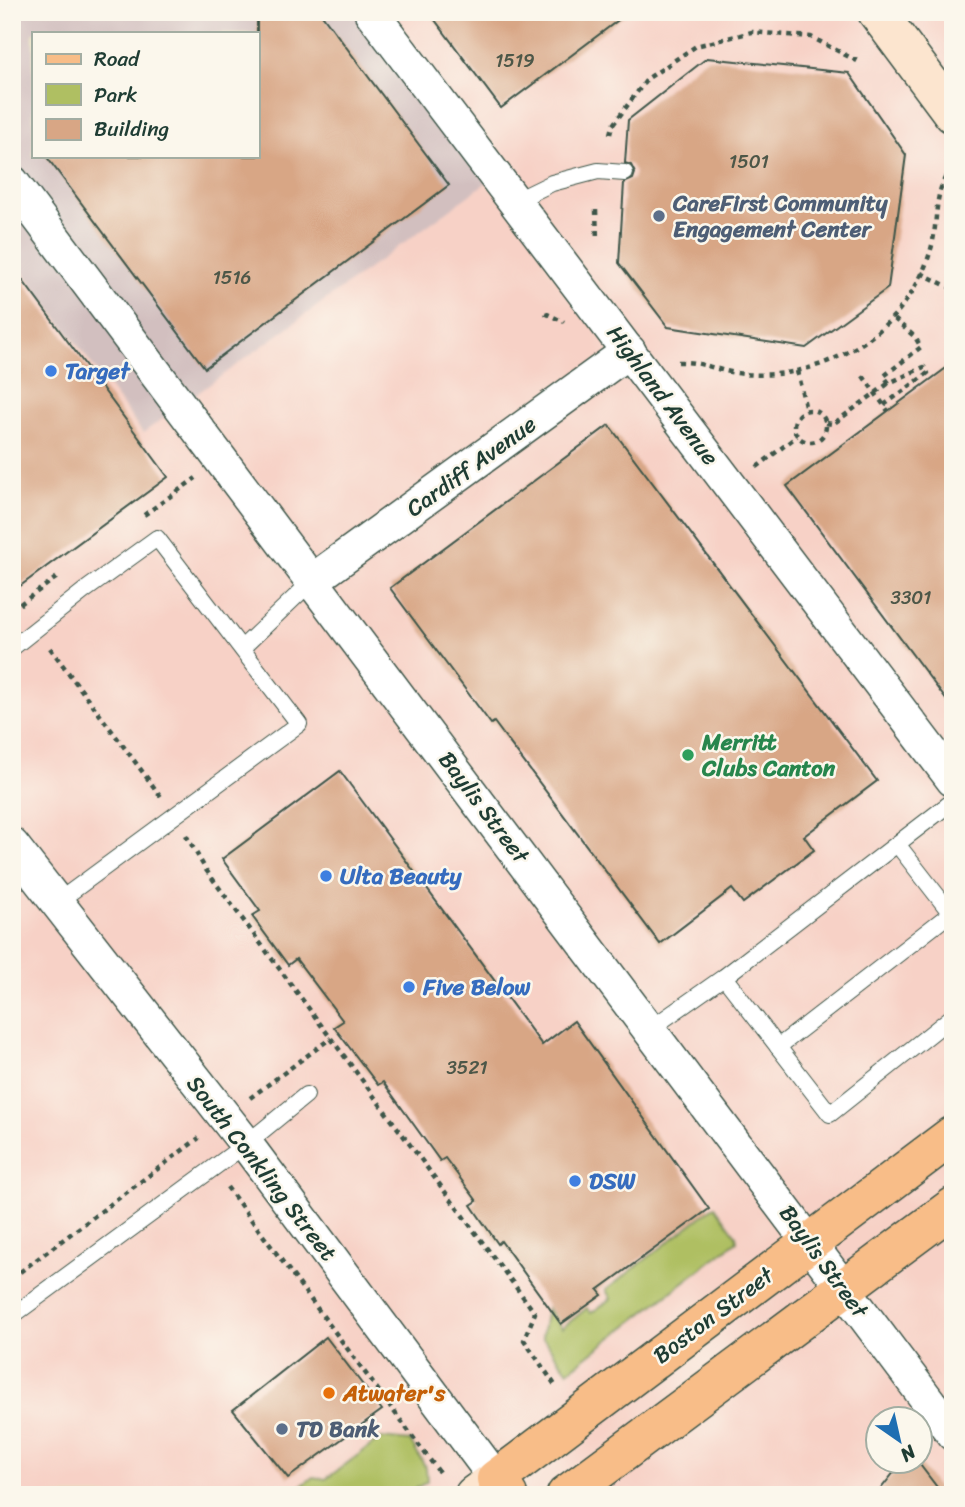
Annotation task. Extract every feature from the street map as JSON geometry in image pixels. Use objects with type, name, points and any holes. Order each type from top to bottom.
[{"type":"main road","points":[[877,12],[953,114]]},
{"type":"main road","name":"Boston Street","points":[[492,1489],[810,1241],[953,1135]]},
{"type":"main road","points":[[566,1495],[953,1207]]},
{"type":"street","name":"Highland Avenue","points":[[371,12],[953,780]]},
{"type":"street","name":"Baylis Street","points":[[12,182],[953,1434]]},
{"type":"street","name":"Cardiff Avenue","points":[[313,580],[629,351]]},
{"type":"street","name":"South Conkling Street","points":[[12,845],[246,1144],[492,1489]]},
{"type":"lane","points":[[515,201],[552,183],[598,171],[625,173]]},
{"type":"lane","points":[[12,648],[157,538],[299,724],[56,903]]},
{"type":"lane","points":[[242,648],[313,580]]},
{"type":"lane","points":[[650,1029],[724,977],[953,801]]},
{"type":"lane","points":[[778,1046],[952,915],[897,844]]},
{"type":"lane","points":[[724,977],[830,1114],[953,1016]]},
{"type":"lane","points":[[12,1316],[246,1144],[306,1095]]},
{"type":"path","points":[[610,134],[612,126],[647,79],[696,47],[752,32],[811,37],[861,64]]},
{"type":"path","points":[[678,362],[696,362],[735,373],[786,374],[835,361],[877,334],[911,295],[931,249],[938,199],[947,173],[953,167]]},
{"type":"path","points":[[596,210],[597,240]]},
{"type":"path","points":[[921,273],[953,289]]},
{"type":"path","points":[[888,383],[884,376],[921,347],[915,337],[892,317]]},
{"type":"path","points":[[826,424],[833,424],[888,383],[924,367],[928,373],[884,405]]},
{"type":"path","points":[[797,371],[806,410]]},
{"type":"path","points":[[863,376],[888,411]]},
{"type":"path","points":[[806,410],[817,411],[825,418],[824,434],[816,441],[806,442],[797,436],[795,421],[806,410]]},
{"type":"path","points":[[757,467],[797,436]]},
{"type":"path","points":[[22,603],[37,629],[174,814],[206,870],[536,1313],[524,1340],[555,1385]]},
{"type":"path","points":[[225,1118],[331,1038]]},
{"type":"path","points":[[12,1278],[202,1136],[229,1191],[439,1472]]},
{"type":"shaded area","points":[[12,12],[388,12],[505,169],[143,433],[12,257]]},
{"type":"shaded area","points":[[388,12],[953,12],[953,1495],[12,1495],[12,257],[143,433]]},
{"type":"green space","points":[[715,1206],[736,1235],[737,1241],[568,1371],[542,1337],[547,1308],[562,1328],[587,1308],[591,1313],[611,1299],[606,1290]]},
{"type":"green space","points":[[381,1438],[410,1441],[426,1468],[427,1481],[407,1495],[289,1495],[313,1477],[326,1479]]},
{"type":"building","points":[[257,12],[320,12],[449,185],[205,368],[48,158],[259,158]]},
{"type":"building","points":[[429,12],[629,12],[501,108]]},
{"type":"building","points":[[707,58],[849,73],[906,155],[888,288],[806,348],[668,327],[619,263],[624,183],[633,179],[635,173],[631,165],[625,163],[628,120]]},
{"type":"building","name":"Target","points":[[12,266],[168,477],[12,592]]},
{"type":"building","points":[[953,363],[953,709],[787,486]]},
{"type":"building","points":[[609,425],[877,781],[804,836],[814,850],[743,903],[732,889],[660,944],[390,588]]},
{"type":"building","points":[[340,771],[542,1045],[574,1021],[709,1209],[598,1290],[602,1295],[561,1324],[501,1241],[498,1244],[471,1205],[477,1201],[445,1158],[440,1161],[383,1082],[378,1085],[334,1027],[343,1021],[296,959],[288,965],[252,916],[260,911],[222,859]]},
{"type":"building","points":[[326,1337],[382,1410],[288,1478],[233,1410]]},
{"type":"building","points":[[891,1476],[928,1476],[943,1495],[876,1495]]},
{"type":"place","name":"CareFirst Community Engagement Center","points":[[659,216]]},
{"type":"place","name":"Target","points":[[51,371]]},
{"type":"place","name":"Merritt Clubs Canton","points":[[688,755]]},
{"type":"place","name":"Ulta Beauty","points":[[326,876]]},
{"type":"place","name":"Five Below","points":[[409,987]]},
{"type":"place","name":"DSW","points":[[575,1181]]},
{"type":"place","name":"Atwater's","points":[[329,1393]]},
{"type":"place","name":"TD Bank","points":[[282,1429]]}]
